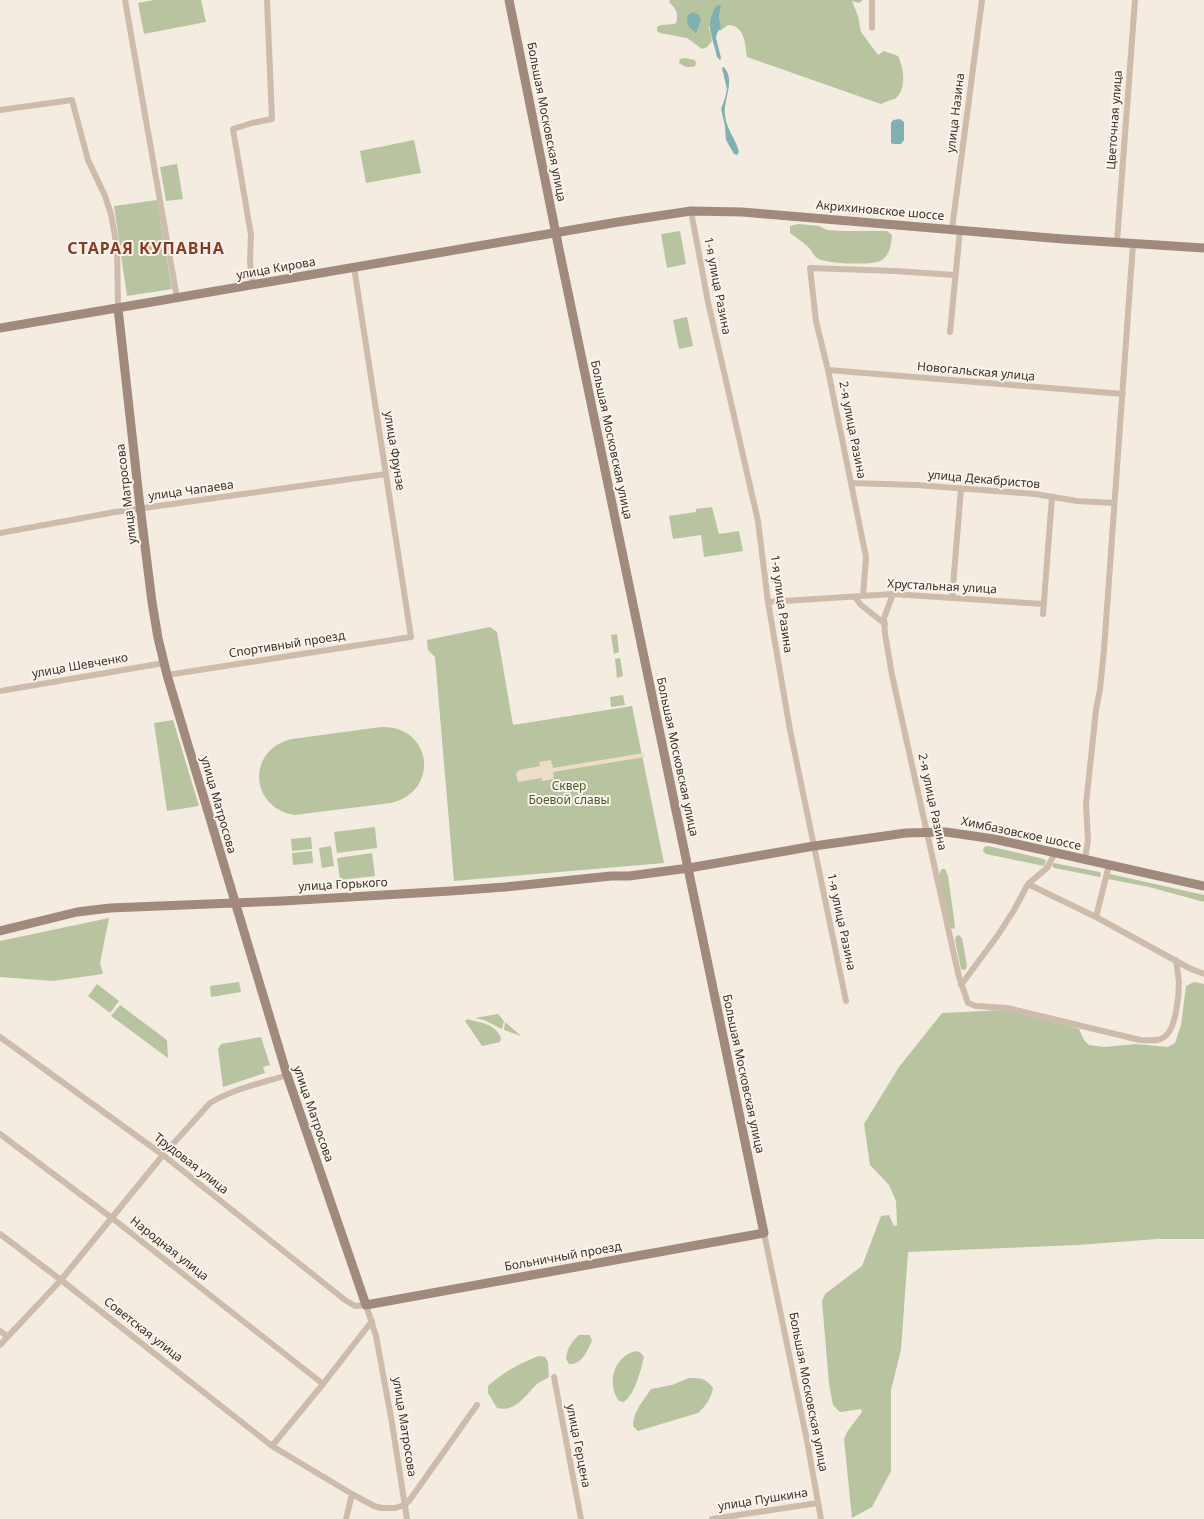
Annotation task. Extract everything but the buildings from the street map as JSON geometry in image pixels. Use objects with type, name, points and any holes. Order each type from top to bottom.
[{"type":"street","points":[[126,0],[177,298]]},
{"type":"street","points":[[253,285],[250,262],[251,235],[233,129],[272,119],[267,0]]},
{"type":"street","name":"Большая Московская улица","points":[[508,0],[689,868],[805,1433],[821,1519]]},
{"type":"street","points":[[872,0],[872,28]]},
{"type":"street","name":"улица Назина","points":[[950,332],[955,275],[956,230],[982,0]]},
{"type":"street","name":"Цветочная улица","points":[[1117,242],[1135,0]]},
{"type":"street","name":"улица Матросова","points":[[0,110],[72,100],[85,152],[105,196],[111,214],[117,248],[118,308],[140,509],[152,602],[164,663],[287,1075],[372,1320],[392,1422],[407,1519]]},
{"type":"street","name":"Акрихиновское шоссе","points":[[556,233],[691,211],[742,212],[1134,244],[1204,248]]},
{"type":"street","name":"1-я улица Разина","points":[[691,211],[710,309],[758,521],[768,602],[790,730],[846,1001]]},
{"type":"street","name":"улица Кирова","points":[[0,328],[556,233]]},
{"type":"street","points":[[1084,860],[1088,840],[1086,804],[1104,650],[1134,244]]},
{"type":"street","name":"улица Фрунзе","points":[[354,268],[411,638]]},
{"type":"street","name":"2-я улица Разина","points":[[864,596],[866,557],[828,370],[816,321],[810,268],[955,275]]},
{"type":"street","name":"Новогальская улица","points":[[828,370],[1122,394]]},
{"type":"street","name":"улица Чапаева","points":[[0,533],[107,513],[386,474]]},
{"type":"street","name":"улица Декабристов","points":[[851,483],[961,488],[1035,494],[1077,501],[1114,503]]},
{"type":"street","points":[[952,598],[961,488]]},
{"type":"street","points":[[1043,614],[1052,497]]},
{"type":"street","name":"Хрустальная улица","points":[[768,602],[893,594],[1043,604]]},
{"type":"street","name":"2-я улица Разина","points":[[893,594],[884,618],[885,634],[892,675],[961,985],[968,1003],[976,1006],[1007,1008],[1140,1040],[1157,1040],[1165,1037],[1172,1028],[1179,983],[1176,960]]},
{"type":"street","points":[[855,597],[861,605],[885,624]]},
{"type":"street","name":"Спортивный проезд","points":[[167,674],[411,638]]},
{"type":"street","name":"улица Шевченко","points":[[0,691],[164,663]]},
{"type":"street","name":"Химбазовское шоссе","points":[[689,868],[890,834],[946,832],[974,835],[1204,886]]},
{"type":"street","points":[[961,985],[998,935],[1028,884],[1047,868],[1055,853]]},
{"type":"street","points":[[1096,917],[1109,865]]},
{"type":"street","name":"улица Горького","points":[[0,931],[95,909],[128,906],[283,901],[505,887],[611,876],[629,876],[689,868]]},
{"type":"street","points":[[1028,884],[1096,917],[1195,971],[1204,974]]},
{"type":"street","name":"Трудовая улица","points":[[0,1037],[163,1155],[345,1300],[355,1306],[361,1307],[366,1305]]},
{"type":"street","points":[[0,1345],[61,1280],[163,1155],[210,1103],[219,1097],[230,1093],[287,1075]]},
{"type":"street","name":"Народная улица","points":[[0,1134],[112,1218],[323,1384]]},
{"type":"street","name":"Больничный проезд","points":[[366,1305],[764,1233]]},
{"type":"street","name":"Советская улица","points":[[0,1234],[61,1280],[272,1446],[352,1494],[381,1508],[394,1508],[404,1505]]},
{"type":"street","points":[[272,1446],[323,1384],[372,1320]]},
{"type":"street","points":[[0,1331],[7,1336]]},
{"type":"street","name":"улица Герцена","points":[[554,1377],[581,1519]]},
{"type":"street","points":[[404,1505],[409,1501],[477,1405]]},
{"type":"street","points":[[346,1519],[352,1494]]},
{"type":"street","name":"улица Пушкина","points":[[712,1519],[818,1503]]},
{"type":"green space","points":[[154,0],[201,0],[206,22],[144,34],[138,3]]},
{"type":"green space","points":[[670,0],[863,0],[859,3],[852,1],[858,16],[861,32],[878,55],[884,51],[898,56],[902,67],[903,85],[899,95],[895,99],[881,104],[747,57],[743,36],[738,28],[728,25],[720,31],[719,18],[721,7],[709,28],[712,41],[707,47],[702,49],[687,38],[660,33],[657,31],[657,27],[676,23],[677,14],[669,2]]},
{"type":"green space","points":[[685,58],[695,60],[695,66],[687,67],[679,63],[680,59]]},
{"type":"green space","points":[[414,140],[421,173],[366,183],[360,151]]},
{"type":"green space","points":[[177,164],[183,199],[166,201],[160,167]]},
{"type":"green space","points":[[157,200],[172,289],[127,296],[114,206]]},
{"type":"green space","points":[[798,224],[819,226],[827,230],[887,231],[892,235],[891,246],[885,258],[877,262],[850,264],[829,262],[817,258],[803,242],[790,233],[790,226]]},
{"type":"green space","points":[[680,231],[686,264],[667,268],[661,234]]},
{"type":"green space","points":[[687,317],[693,346],[679,349],[673,320]]},
{"type":"green space","points":[[712,507],[719,534],[739,531],[743,551],[704,557],[701,535],[673,539],[669,516],[696,512],[696,509]]},
{"type":"green space","name":"Сквер Боевой славы","points":[[490,627],[497,632],[513,725],[632,706],[664,863],[454,881],[435,657],[428,650],[427,640]]},
{"type":"green space","points":[[617,634],[619,652],[614,654],[611,635]]},
{"type":"green space","points":[[620,658],[623,676],[617,678],[615,659]]},
{"type":"green space","points":[[623,695],[625,705],[611,707],[610,697]]},
{"type":"green space","points":[[173,720],[199,806],[167,811],[154,723]]},
{"type":"green space","points":[[381,727],[398,729],[411,736],[420,747],[424,760],[423,773],[418,786],[407,796],[391,803],[294,815],[279,810],[268,801],[262,790],[259,778],[261,765],[267,754],[277,745],[292,739]]},
{"type":"green space","points":[[375,827],[377,848],[337,853],[334,832]]},
{"type":"green space","points":[[311,837],[312,849],[292,851],[291,839]]},
{"type":"green space","points":[[331,846],[334,866],[322,868],[319,848]]},
{"type":"green space","points":[[988,846],[1046,860],[1044,866],[986,854],[983,851],[984,847]]},
{"type":"green space","points":[[312,851],[313,863],[293,865],[292,853]]},
{"type":"green space","points":[[372,853],[375,876],[340,880],[337,858]]},
{"type":"green space","points":[[1054,863],[1100,872],[1101,875],[1100,877],[1054,868],[1052,865]]},
{"type":"green space","points":[[942,869],[945,869],[948,876],[955,926],[954,929],[951,928],[939,877]]},
{"type":"green space","points":[[1110,874],[1204,895],[1204,902],[1149,887],[1108,879],[1107,877]]},
{"type":"green space","points":[[109,918],[100,963],[103,974],[53,981],[0,977],[0,941]]},
{"type":"green space","points":[[959,935],[962,938],[967,966],[965,970],[961,969],[955,940],[956,936]]},
{"type":"green space","points":[[239,982],[241,992],[211,997],[210,986]]},
{"type":"green space","points":[[1194,982],[1204,984],[1204,1239],[1157,1239],[1078,1245],[908,1252],[901,1350],[891,1390],[891,1471],[872,1507],[852,1518],[844,1439],[847,1432],[862,1412],[861,1409],[840,1412],[833,1405],[829,1384],[822,1301],[825,1294],[862,1266],[881,1216],[889,1215],[894,1226],[897,1225],[896,1201],[889,1185],[870,1165],[864,1124],[899,1067],[942,1013],[1003,1010],[1027,1014],[1079,1029],[1084,1040],[1089,1045],[1104,1047],[1136,1044],[1168,1047],[1175,1043],[1181,1025],[1186,986]]},
{"type":"green space","points":[[97,984],[119,1001],[110,1013],[88,996]]},
{"type":"green space","points":[[120,1005],[167,1040],[168,1058],[111,1016]]},
{"type":"green space","points":[[498,1014],[504,1021],[502,1029],[484,1020],[475,1018]]},
{"type":"green space","points":[[467,1019],[492,1027],[499,1033],[501,1038],[500,1042],[482,1046],[465,1021]]},
{"type":"green space","points":[[505,1022],[521,1036],[504,1030]]},
{"type":"green space","points":[[261,1037],[270,1065],[263,1067],[265,1073],[223,1087],[218,1049],[221,1044]]},
{"type":"green space","points":[[579,1335],[590,1335],[592,1341],[581,1360],[574,1364],[569,1364],[566,1359],[568,1349]]},
{"type":"green space","points":[[636,1351],[641,1353],[644,1357],[639,1375],[628,1398],[624,1402],[619,1401],[613,1386],[614,1371],[622,1358]]},
{"type":"green space","points":[[539,1356],[545,1357],[548,1362],[549,1377],[538,1383],[520,1402],[510,1408],[497,1408],[488,1393],[488,1386],[512,1368]]},
{"type":"green space","points":[[689,1378],[702,1379],[708,1382],[713,1388],[708,1402],[698,1413],[638,1431],[633,1426],[633,1421],[637,1411],[651,1389],[672,1385]]},
{"type":"shaded area","points":[[644,753],[645,757],[553,772],[554,779],[542,781],[542,778],[518,782],[516,774],[519,770],[540,766],[539,762],[551,760],[553,768]]},
{"type":"water","points":[[721,5],[719,18],[721,28],[717,33],[716,38],[721,58],[720,60],[717,57],[710,32],[710,26],[712,13],[716,6]]},
{"type":"water","points":[[693,12],[699,15],[701,20],[696,33],[687,23],[688,15]]},
{"type":"water","points":[[724,67],[729,78],[725,115],[727,125],[738,147],[739,152],[737,155],[734,154],[726,140],[725,126],[721,109],[727,89],[722,68]]},
{"type":"water","points":[[900,119],[904,122],[904,140],[901,144],[893,144],[891,143],[891,123],[893,120]]},
{"type":"district","name":"СТАРАЯ КУПАВНА","points":[[146,249]]}]
